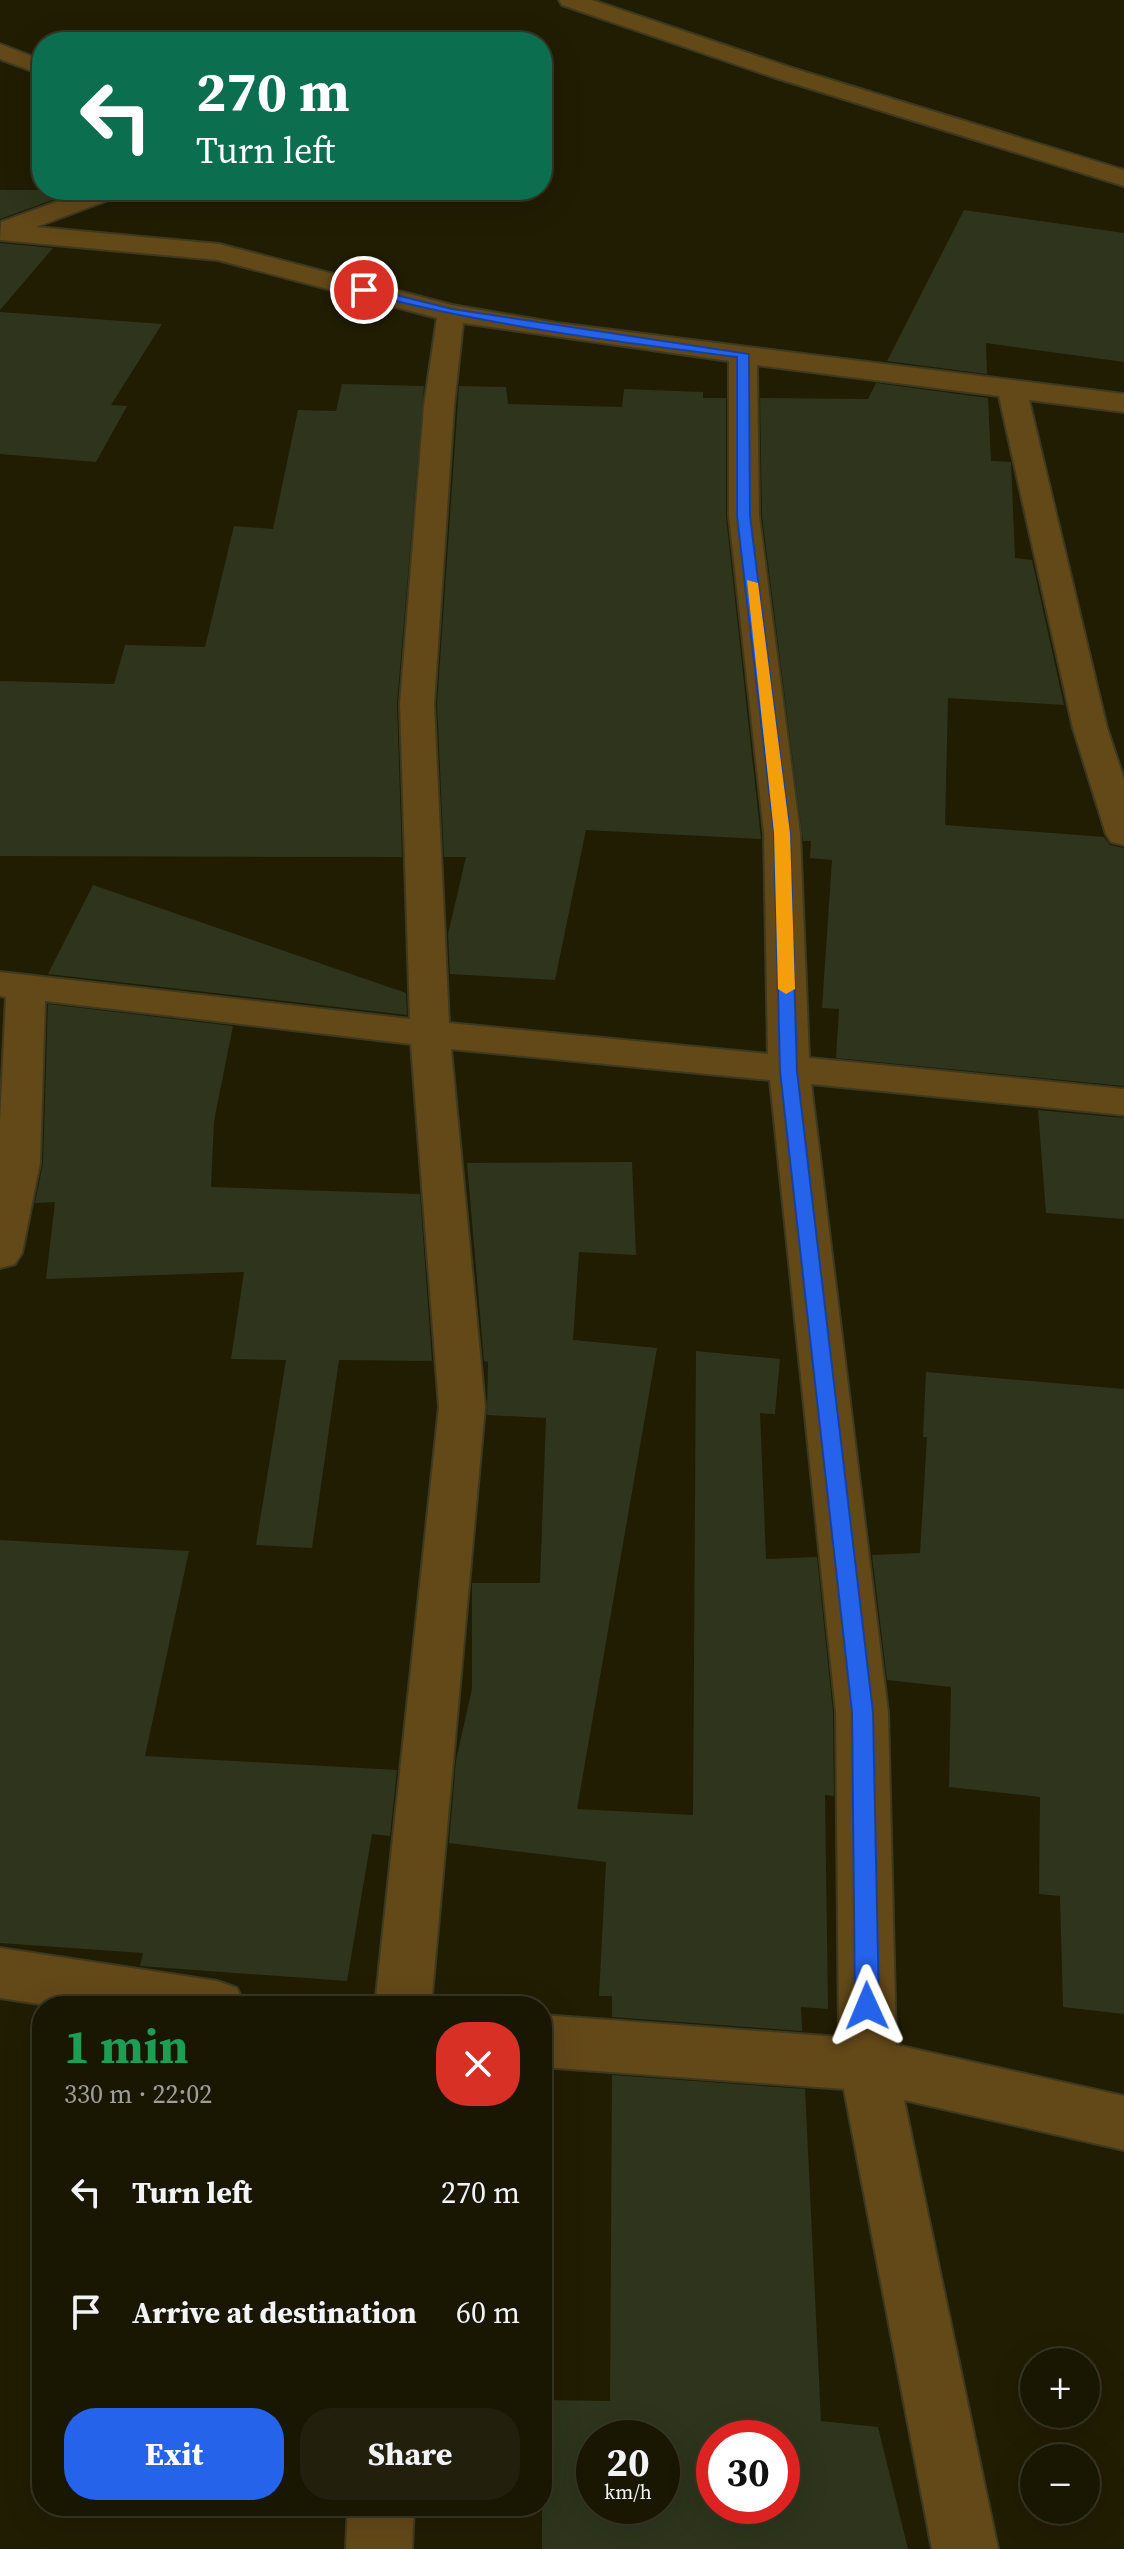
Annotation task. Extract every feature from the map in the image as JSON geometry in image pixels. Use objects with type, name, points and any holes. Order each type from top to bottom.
[{"type":"street","points":[[570,0],[784,73],[1124,178]]},
{"type":"street","points":[[0,51],[32,64]]},
{"type":"street","points":[[0,232],[86,200]]},
{"type":"street","points":[[0,232],[219,252],[451,313],[557,331],[1124,403]]},
{"type":"street","points":[[404,1996],[462,1407],[430,1034],[417,704],[439,406],[451,313]]},
{"type":"street","points":[[743,354],[744,516],[782,833],[789,1071],[862,1712],[868,2065],[965,2549]]},
{"type":"street","points":[[1012,389],[1090,728],[1124,834]]},
{"type":"street","points":[[0,1253],[19,1163],[13,986],[430,1034],[1124,1102]]},
{"type":"street","points":[[0,1973],[151,1996]]},
{"type":"street","points":[[552,2042],[868,2065],[1124,2123]]},
{"type":"street","points":[[379,2549],[381,2516]]},
{"type":"building","points":[[0,190],[32,190],[32,200],[52,200],[0,219]]},
{"type":"building","points":[[964,210],[1124,233],[1124,362],[986,343],[987,374],[887,361]]},
{"type":"building","points":[[0,243],[53,248],[0,310]]},
{"type":"building","points":[[0,312],[162,324],[111,405],[127,406],[96,462],[0,454]]},
{"type":"building","points":[[876,383],[988,398],[991,461],[1011,462],[1015,558],[1032,560],[1064,705],[948,698],[945,825],[1104,837],[1110,845],[1124,848],[1124,1086],[836,1058],[839,1009],[822,1008],[832,860],[810,858],[811,841],[803,841],[762,516],[760,398],[868,399]]},
{"type":"building","points":[[342,384],[424,386],[397,704],[402,857],[0,856],[0,681],[114,684],[125,645],[205,647],[234,526],[273,529],[298,410],[336,411]]},
{"type":"building","points":[[459,386],[506,387],[508,404],[622,407],[624,389],[703,392],[703,398],[726,398],[726,516],[761,839],[586,830],[555,980],[450,974],[448,934],[466,857],[444,857],[437,704]]},
{"type":"building","points":[[93,885],[406,993],[407,1015],[48,974]]},
{"type":"building","points":[[48,1004],[233,1026],[214,1121],[211,1187],[420,1194],[432,1361],[339,1360],[312,1548],[256,1545],[286,1360],[231,1359],[244,1272],[46,1279],[55,1202],[35,1203],[43,1163]]},
{"type":"building","points":[[1038,1110],[1124,1118],[1124,1219],[1046,1213]]},
{"type":"building","points":[[632,1162],[636,1255],[579,1252],[573,1340],[657,1348],[577,1809],[693,1815],[696,1351],[780,1359],[775,1414],[760,1413],[766,1559],[817,1557],[833,1712],[834,1796],[825,1795],[828,2009],[801,2007],[802,2031],[612,2017],[612,1996],[599,1996],[606,1862],[449,1843],[456,1760],[472,1689],[472,1583],[540,1583],[546,1418],[487,1415],[488,1362],[484,1361],[467,1163]]},
{"type":"building","points":[[926,1372],[1124,1389],[1124,2014],[1063,2007],[1060,1896],[1039,1894],[1040,1797],[949,1787],[951,1687],[887,1680],[872,1555],[920,1553],[927,1437],[923,1437]]},
{"type":"building","points":[[0,1540],[189,1551],[145,1756],[397,1770],[390,1836],[372,1834],[347,1981],[140,1966],[143,1953],[0,1943]]},
{"type":"building","points":[[612,2075],[805,2089],[821,2421],[878,2427],[908,2549],[542,2549],[542,2516],[552,2516],[552,2400],[610,2401]]},
{"type":"slow traffic","points":[[752,583],[782,833],[786,989]]},
{"type":"route","points":[[364,290],[451,313],[557,331],[743,354],[744,516],[782,833],[789,1071],[862,1712],[867,2006]]}]
